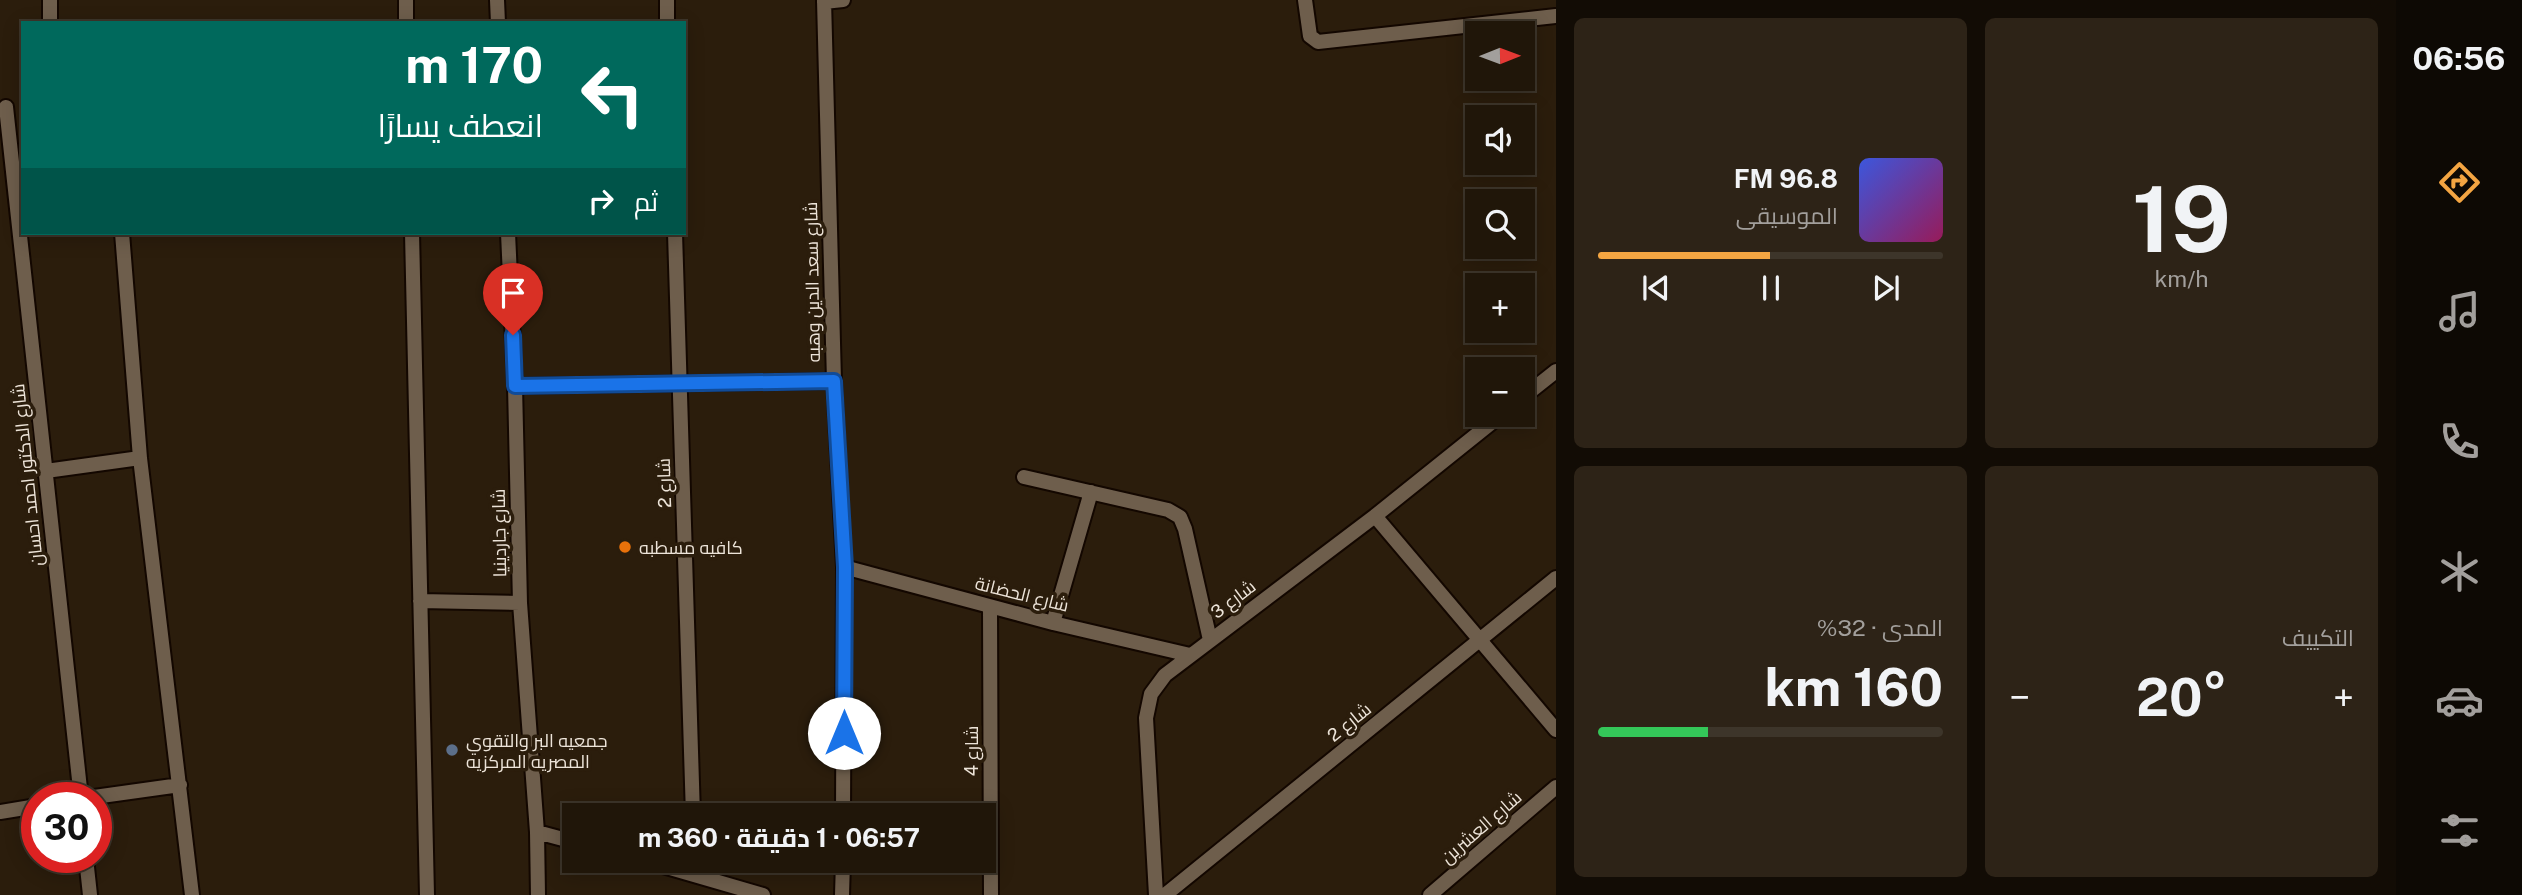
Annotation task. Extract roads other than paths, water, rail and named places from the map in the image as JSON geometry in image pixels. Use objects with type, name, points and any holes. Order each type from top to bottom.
[{"type":"street","points":[[50,0],[50,21]]},
{"type":"street","points":[[405,0],[406,21]]},
{"type":"street","points":[[497,0],[498,21]]},
{"type":"street","points":[[667,0],[667,21]]},
{"type":"street","points":[[824,1],[843,0]]},
{"type":"street","points":[[1305,0],[1310,36],[1318,42],[1556,16]]},
{"type":"street","name":"شارع سعد الدين وهبه","points":[[824,1],[834,381],[845,567],[843,803]]},
{"type":"street","points":[[3,107],[21,105]]},
{"type":"street","name":"شارع الدكتور احمد احسان","points":[[3,107],[79,782]]},
{"type":"street","points":[[122,235],[140,458],[192,895]]},
{"type":"street","points":[[412,235],[427,895]]},
{"type":"street","name":"شارع جاردينيا","points":[[508,235],[520,603],[537,832],[538,895]]},
{"type":"street","name":"شارع 2","points":[[675,235],[693,803]]},
{"type":"street","points":[[1535,388],[1556,371]]},
{"type":"street","points":[[515,386],[834,381]]},
{"type":"street","name":"شارع 3","points":[[1156,895],[1147,706],[1157,684],[1190,655],[1375,516],[1486,427]]},
{"type":"street","points":[[46,471],[140,458]]},
{"type":"street","points":[[1024,477],[1168,510],[1180,517],[1210,640]]},
{"type":"street","points":[[1053,623],[1091,492]]},
{"type":"street","points":[[1375,516],[1556,730]]},
{"type":"street","name":"شارع الحضانة","points":[[845,567],[990,607],[1190,655]]},
{"type":"street","name":"شارع 2","points":[[1165,895],[1556,578]]},
{"type":"street","points":[[420,601],[520,603]]},
{"type":"street","name":"شارع 4","points":[[990,607],[991,895]]},
{"type":"street","points":[[112,795],[180,785]]},
{"type":"street","name":"شارع العشرين","points":[[1430,895],[1556,787]]},
{"type":"street","points":[[0,812],[21,809]]},
{"type":"street","points":[[537,832],[562,839]]},
{"type":"street","points":[[88,873],[90,895]]},
{"type":"street","points":[[708,873],[763,895]]},
{"type":"street","points":[[842,895],[843,873]]},
{"type":"place","name":"كافيه مسطبه","points":[[625,547]]},
{"type":"place","name":"جمعيه البر والتقوي المصريه المركزيه","points":[[452,750]]}]
